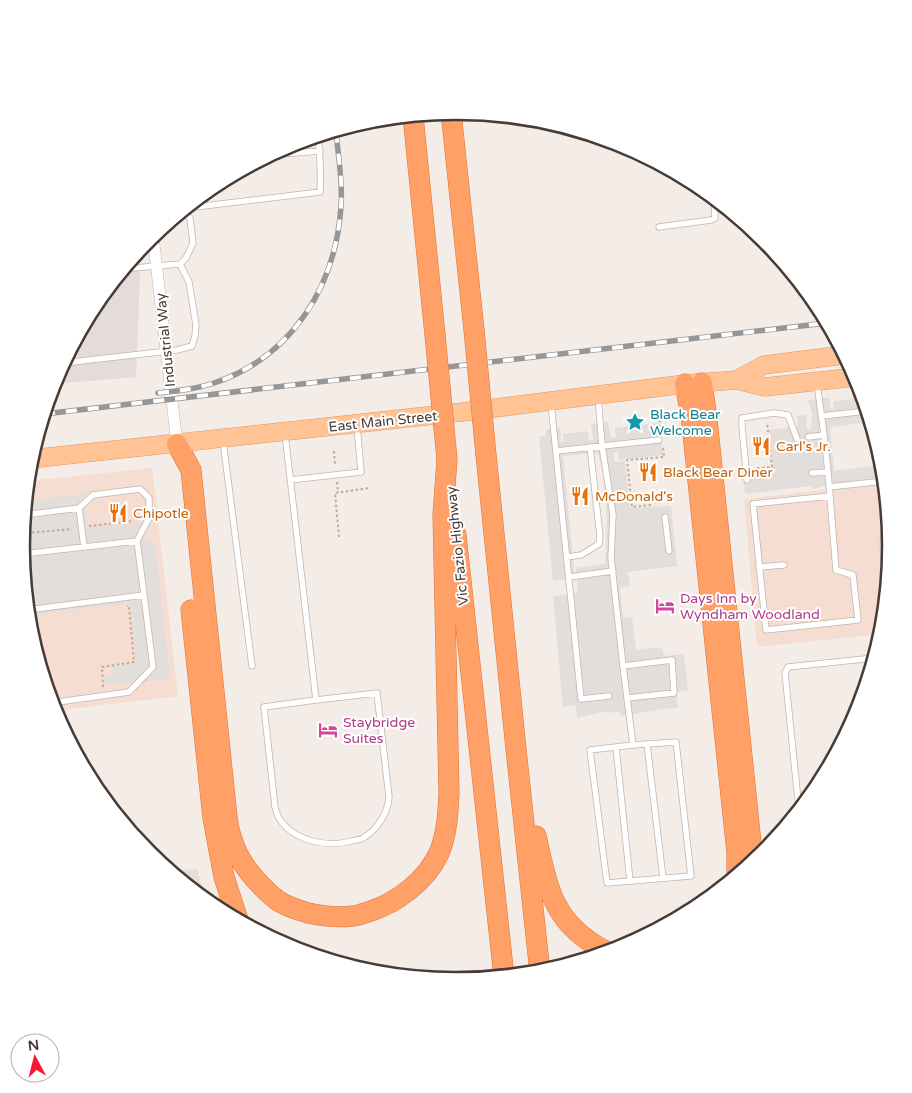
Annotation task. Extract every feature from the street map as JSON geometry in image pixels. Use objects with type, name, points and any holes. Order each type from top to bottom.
[{"type":"highway","points":[[452,120],[539,964]]},
{"type":"highway","name":"Vic Fazio Highway","points":[[414,123],[447,459],[503,970]]},
{"type":"highway","points":[[694,383],[708,428],[752,853]]},
{"type":"highway","points":[[694,383],[691,415],[737,867]]},
{"type":"highway","points":[[178,444],[191,470],[227,817],[232,841],[244,864],[260,884],[278,901],[299,910],[322,916],[354,916],[380,908],[399,898],[424,876],[438,855],[444,839],[448,820],[449,793],[443,515],[447,459]]},
{"type":"highway","points":[[178,444],[177,471],[213,818],[224,877],[235,910]]},
{"type":"highway","points":[[516,749],[548,888],[557,909],[578,934],[599,948]]},
{"type":"main road","name":"East Main Street","points":[[736,380],[764,365],[836,355]]},
{"type":"main road","points":[[817,381],[828,366],[841,364]]},
{"type":"main road","name":"East Main Street","points":[[39,458],[463,412],[694,383],[736,380],[765,387],[847,377]]},
{"type":"street","name":"Industrial Way","points":[[154,246],[178,444]]},
{"type":"lane","points":[[200,206],[320,192],[319,143]]},
{"type":"lane","points":[[291,154],[320,152]]},
{"type":"lane","points":[[659,227],[711,220],[715,218],[715,209]]},
{"type":"lane","points":[[134,268],[180,264],[186,258],[192,243],[190,218],[188,216]]},
{"type":"lane","points":[[72,362],[178,350],[192,346],[196,325],[189,282],[180,264]]},
{"type":"lane","points":[[817,381],[828,472],[829,487],[830,496],[836,570],[853,575],[858,620],[766,630],[753,504],[830,496]]},
{"type":"lane","points":[[598,395],[602,446],[613,515],[611,558],[633,745]]},
{"type":"lane","points":[[551,401],[581,699],[609,696]]},
{"type":"lane","points":[[822,416],[860,412]]},
{"type":"lane","points":[[747,480],[742,418],[774,413],[788,415],[797,439]]},
{"type":"lane","points":[[290,480],[361,472],[356,424]]},
{"type":"lane","points":[[285,432],[316,700]]},
{"type":"lane","points":[[808,437],[824,435]]},
{"type":"lane","points":[[223,439],[252,666]]},
{"type":"lane","points":[[556,451],[659,440]]},
{"type":"lane","points":[[567,557],[581,555],[599,544],[600,536],[590,447]]},
{"type":"lane","points":[[812,473],[828,472]]},
{"type":"lane","points":[[829,487],[877,482]]},
{"type":"lane","points":[[32,514],[79,508],[93,495],[140,489],[149,498],[149,518],[137,541],[153,667],[129,692],[59,702]]},
{"type":"lane","points":[[79,508],[84,547]]},
{"type":"lane","points":[[665,517],[669,550]]},
{"type":"lane","points":[[30,552],[137,541]]},
{"type":"lane","points":[[759,567],[784,564]]},
{"type":"lane","points":[[569,578],[613,571]]},
{"type":"lane","points":[[35,609],[144,595]]},
{"type":"lane","points":[[798,800],[784,673],[788,667],[866,659]]},
{"type":"lane","points":[[623,666],[672,660],[674,693],[627,698]]},
{"type":"lane","points":[[377,693],[389,797],[388,805],[383,817],[374,829],[362,839],[343,844],[309,840],[298,835],[279,818],[275,807],[264,707],[316,700],[377,693]]},
{"type":"lane","points":[[676,742],[691,876],[607,883],[590,750],[633,745],[676,742]]},
{"type":"lane","points":[[647,744],[663,878]]},
{"type":"lane","points":[[616,747],[630,881]]},
{"type":"path","points":[[651,505],[632,507],[627,460],[664,456],[659,414]]},
{"type":"path","points":[[742,425],[767,423],[772,466],[757,468]]},
{"type":"path","points":[[340,537],[335,493],[369,488]]},
{"type":"path","points":[[103,687],[102,667],[134,662],[129,606],[119,607]]},
{"type":"shaded area","points":[[139,263],[140,275],[136,377],[62,383],[87,333],[118,287]]},
{"type":"shaded area","points":[[829,398],[831,409],[834,409],[833,401],[855,399],[863,423],[830,427],[834,471],[874,466],[876,478],[836,483],[813,489],[811,486],[745,494],[743,473],[773,469],[769,430],[798,426],[797,416],[806,415],[807,429],[811,429],[812,414],[808,400]]},
{"type":"shaded area","points":[[608,422],[611,438],[616,438],[615,428],[659,423],[663,455],[619,460],[618,452],[614,452],[614,462],[625,461],[630,508],[671,506],[677,566],[628,572],[630,586],[619,588],[623,618],[632,617],[636,650],[658,647],[658,649],[662,648],[664,656],[684,654],[688,690],[676,692],[678,707],[620,716],[619,711],[609,713],[608,711],[577,718],[576,705],[563,707],[553,596],[578,593],[576,568],[605,564],[607,517],[603,473],[598,453],[563,456],[575,578],[553,581],[539,437],[546,435],[546,429],[560,428],[561,442],[564,442],[563,434],[588,431],[589,440],[593,440],[591,424]]},
{"type":"shaded area","points":[[152,468],[178,696],[62,710],[45,657],[38,630],[34,602],[30,546],[36,480]]},
{"type":"shaded area","points":[[877,484],[882,546],[881,574],[873,635],[757,647],[744,499]]},
{"type":"shaded area","points":[[84,494],[87,528],[142,522],[146,527],[146,541],[155,541],[170,679],[105,685],[104,676],[113,675],[112,666],[136,664],[130,603],[36,614],[30,546],[33,500]]},
{"type":"shaded area","points":[[877,537],[882,537],[881,571]]},
{"type":"shaded area","points":[[197,869],[202,888],[197,884],[179,870]]},
{"type":"railway","points":[[158,393],[186,390],[207,385],[242,371],[266,356],[287,337],[305,315],[319,290],[330,264],[337,236],[341,206],[341,187],[337,138]]},
{"type":"railway","points":[[52,413],[819,324]]},
{"type":"place","name":"Black Bear Welcome","points":[[635,422]]},
{"type":"place","name":"Carl's Jr.","points":[[761,446]]},
{"type":"place","name":"Black Bear Diner","points":[[648,472]]},
{"type":"place","name":"McDonald's","points":[[580,496]]},
{"type":"place","name":"Chipotle","points":[[118,513]]},
{"type":"place","name":"Days Inn by Wyndham Woodland","points":[[665,606]]},
{"type":"place","name":"Staybridge Suites","points":[[328,730]]}]
